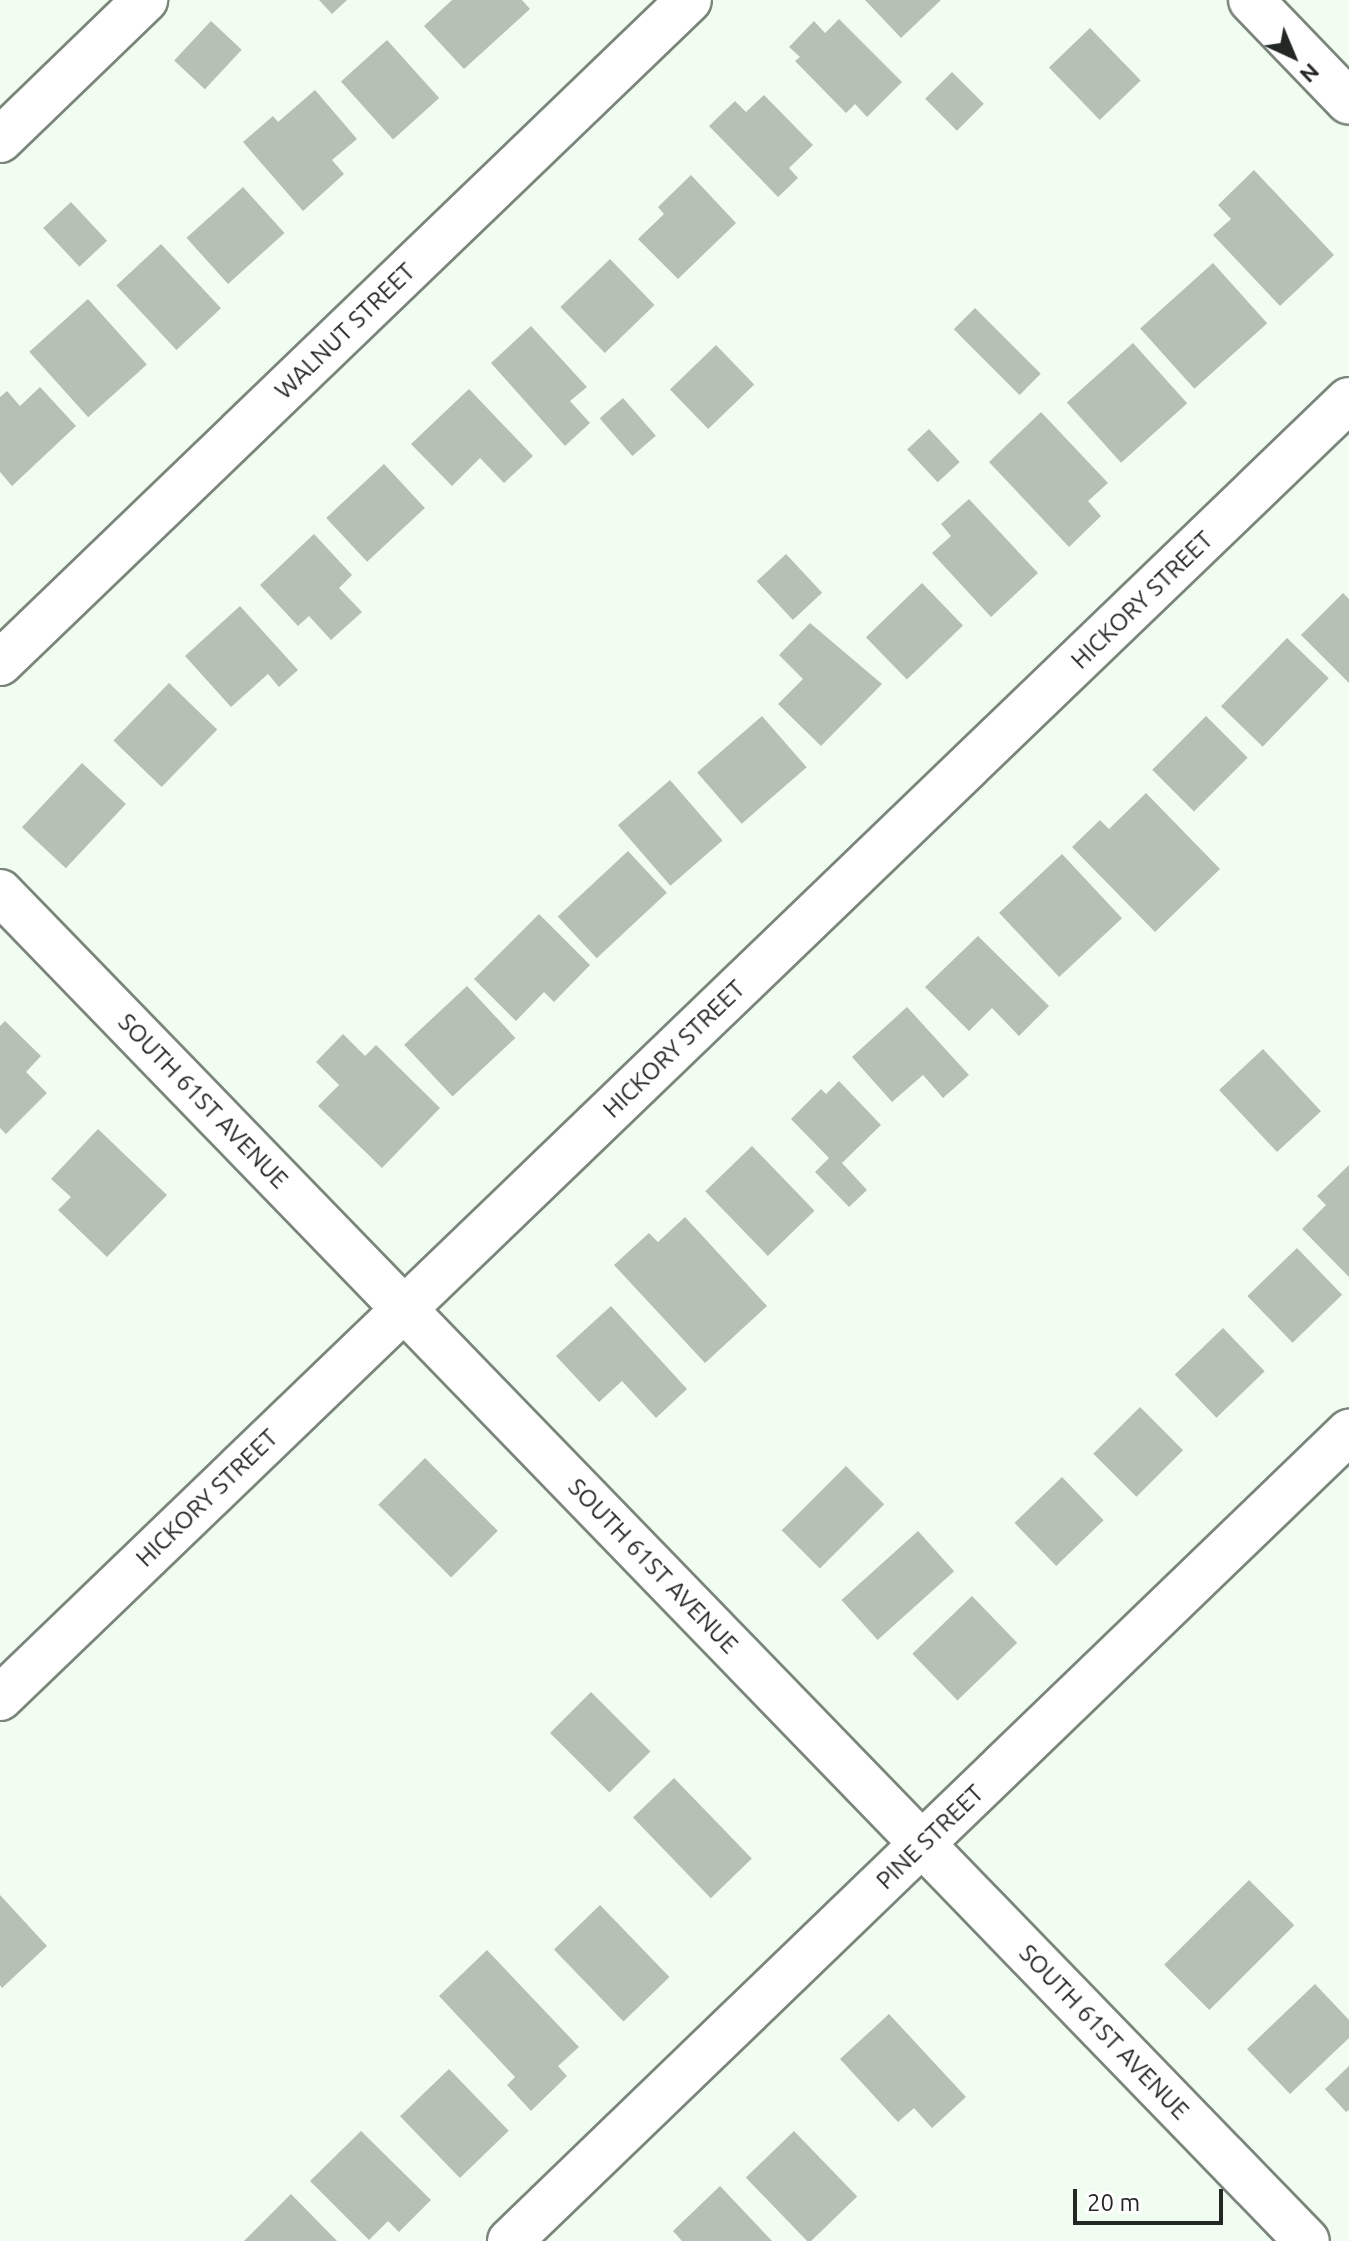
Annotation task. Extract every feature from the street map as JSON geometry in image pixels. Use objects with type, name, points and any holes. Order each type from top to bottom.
[{"type":"street","points":[[0,140],[145,0]]},
{"type":"street","name":"WALNUT STREET","points":[[0,663],[689,0]]},
{"type":"street","points":[[1251,0],[1349,102]]},
{"type":"street","name":"HICKORY STREET","points":[[0,1698],[1349,400]]},
{"type":"street","name":"SOUTH 61ST AVENUE","points":[[0,892],[1307,2241]]},
{"type":"street","name":"PINE STREET","points":[[510,2241],[1349,1432]]},
{"type":"building","points":[[319,0],[347,0],[332,14]]},
{"type":"building","points":[[452,0],[522,0],[530,9],[464,69],[424,26]]},
{"type":"building","points":[[865,0],[941,0],[901,38]]},
{"type":"building","points":[[839,19],[902,82],[867,117],[855,104],[846,113],[795,61],[800,57],[789,47],[814,21],[825,33]]},
{"type":"building","points":[[211,21],[242,50],[205,89],[174,60]]},
{"type":"building","points":[[1090,28],[1141,81],[1100,120],[1049,68]]},
{"type":"building","points":[[387,40],[439,98],[393,139],[341,81]]},
{"type":"building","points":[[952,72],[984,104],[957,131],[925,99]]},
{"type":"building","points":[[315,90],[357,139],[332,160],[344,174],[303,211],[243,142],[273,116],[278,122]]},
{"type":"building","points":[[764,95],[813,145],[789,168],[798,178],[778,197],[709,126],[735,101],[746,112]]},
{"type":"building","points":[[1254,170],[1334,255],[1280,306],[1213,235],[1231,219],[1218,205]]},
{"type":"building","points":[[691,175],[736,223],[678,279],[638,239],[664,214],[658,207]]},
{"type":"building","points":[[243,187],[284,233],[228,284],[187,238]]},
{"type":"building","points":[[71,202],[107,241],[79,267],[43,228]]},
{"type":"building","points":[[161,244],[221,308],[176,350],[116,286]]},
{"type":"building","points":[[610,259],[654,305],[605,353],[560,307]]},
{"type":"building","points":[[1213,263],[1267,323],[1194,389],[1140,329]]},
{"type":"building","points":[[88,299],[147,364],[88,417],[29,352]]},
{"type":"building","points":[[975,308],[1041,374],[1020,395],[954,329]]},
{"type":"building","points":[[531,326],[587,387],[570,401],[590,423],[565,446],[491,363]]},
{"type":"building","points":[[1133,343],[1187,403],[1121,463],[1067,403]]},
{"type":"building","points":[[716,345],[754,385],[708,429],[670,389]]},
{"type":"building","points":[[40,387],[76,426],[12,486],[0,472],[0,397],[7,391],[20,406]]},
{"type":"building","points":[[469,389],[533,456],[504,483],[480,458],[452,486],[411,444]]},
{"type":"building","points":[[623,398],[656,436],[632,456],[600,418]]},
{"type":"building","points":[[1041,412],[1108,483],[1088,501],[1101,516],[1069,547],[989,462]]},
{"type":"building","points":[[929,429],[960,462],[938,482],[907,449]]},
{"type":"building","points":[[384,464],[425,508],[367,562],[326,518]]},
{"type":"building","points":[[969,499],[1038,573],[991,617],[932,553],[951,536],[941,524]]},
{"type":"building","points":[[314,534],[352,575],[339,588],[362,612],[331,640],[309,616],[298,626],[260,585]]},
{"type":"building","points":[[786,554],[822,593],[793,620],[757,581]]},
{"type":"building","points":[[922,583],[963,625],[907,680],[866,637]]},
{"type":"building","points":[[1343,593],[1349,599],[1349,683],[1301,635]]},
{"type":"building","points":[[240,606],[298,670],[279,687],[268,674],[231,707],[185,656]]},
{"type":"building","points":[[810,623],[882,684],[821,746],[778,704],[803,679],[779,655]]},
{"type":"building","points":[[1287,638],[1329,678],[1263,747],[1221,706]]},
{"type":"building","points":[[169,683],[217,730],[162,787],[113,741]]},
{"type":"building","points":[[762,716],[807,767],[742,824],[697,772]]},
{"type":"building","points":[[1206,716],[1248,758],[1194,811],[1152,770]]},
{"type":"building","points":[[82,763],[126,804],[66,868],[22,827]]},
{"type":"building","points":[[670,780],[722,840],[670,886],[618,825]]},
{"type":"building","points":[[1146,793],[1220,869],[1155,932],[1072,847],[1100,820],[1109,829]]},
{"type":"building","points":[[628,851],[667,893],[597,958],[558,916]]},
{"type":"building","points":[[1062,854],[1122,918],[1059,977],[999,913]]},
{"type":"building","points":[[539,914],[590,965],[554,1002],[544,992],[516,1021],[474,979]]},
{"type":"building","points":[[978,936],[1049,1006],[1019,1036],[992,1008],[969,1031],[925,987]]},
{"type":"building","points":[[467,986],[515,1038],[453,1097],[404,1045]]},
{"type":"building","points":[[907,1007],[969,1075],[943,1098],[923,1075],[892,1102],[852,1057]]},
{"type":"building","points":[[5,1021],[41,1056],[26,1072],[47,1093],[6,1134],[0,1128],[0,1026]]},
{"type":"building","points":[[343,1034],[365,1056],[376,1045],[440,1108],[382,1168],[318,1106],[339,1085],[316,1062]]},
{"type":"building","points":[[1263,1049],[1321,1111],[1277,1152],[1219,1090]]},
{"type":"building","points":[[839,1081],[881,1125],[842,1163],[867,1190],[849,1207],[815,1172],[829,1158],[791,1119],[821,1089],[826,1094]]},
{"type":"building","points":[[98,1129],[167,1195],[107,1257],[58,1210],[71,1197],[51,1179]]},
{"type":"building","points":[[752,1146],[815,1211],[768,1256],[705,1191]]},
{"type":"building","points":[[1349,1165],[1349,1277],[1302,1229],[1326,1205],[1317,1196]]},
{"type":"building","points":[[685,1217],[767,1306],[705,1363],[614,1265],[649,1233],[658,1242]]},
{"type":"building","points":[[1297,1248],[1342,1295],[1293,1343],[1247,1296]]},
{"type":"building","points":[[611,1306],[687,1389],[656,1418],[622,1381],[599,1402],[556,1356]]},
{"type":"building","points":[[1223,1328],[1265,1371],[1216,1418],[1175,1375]]},
{"type":"building","points":[[1140,1407],[1183,1450],[1136,1497],[1093,1454]]},
{"type":"building","points":[[425,1458],[498,1531],[451,1578],[378,1505]]},
{"type":"building","points":[[846,1466],[884,1504],[820,1569],[782,1530]]},
{"type":"building","points":[[1062,1477],[1104,1520],[1056,1566],[1015,1523]]},
{"type":"building","points":[[918,1531],[954,1571],[878,1640],[841,1600]]},
{"type":"building","points":[[972,1596],[1017,1643],[957,1700],[912,1654]]},
{"type":"building","points":[[591,1692],[650,1751],[609,1792],[550,1733]]},
{"type":"building","points":[[674,1778],[752,1859],[711,1898],[633,1818]]},
{"type":"building","points":[[1249,1880],[1294,1925],[1209,2010],[1164,1965]]},
{"type":"building","points":[[0,1895],[47,1946],[2,1988],[0,1985]]},
{"type":"building","points":[[600,1905],[669,1977],[623,2021],[554,1949]]},
{"type":"building","points":[[487,1950],[579,2047],[558,2066],[567,2076],[531,2111],[507,2085],[515,2077],[439,1996]]},
{"type":"building","points":[[1315,1984],[1349,2020],[1349,2038],[1290,2094],[1247,2049]]},
{"type":"building","points":[[889,2014],[966,2097],[932,2128],[914,2108],[898,2122],[840,2059]]},
{"type":"building","points":[[1349,2066],[1349,2110],[1346,2112],[1325,2089]]},
{"type":"building","points":[[449,2069],[509,2131],[460,2178],[400,2116]]},
{"type":"building","points":[[361,2131],[431,2200],[399,2232],[388,2221],[369,2240],[310,2181]]},
{"type":"building","points":[[794,2131],[857,2196],[811,2241],[807,2241],[746,2178]]},
{"type":"building","points":[[720,2186],[772,2241],[682,2241],[673,2231]]},
{"type":"building","points":[[291,2194],[337,2241],[244,2241]]}]
